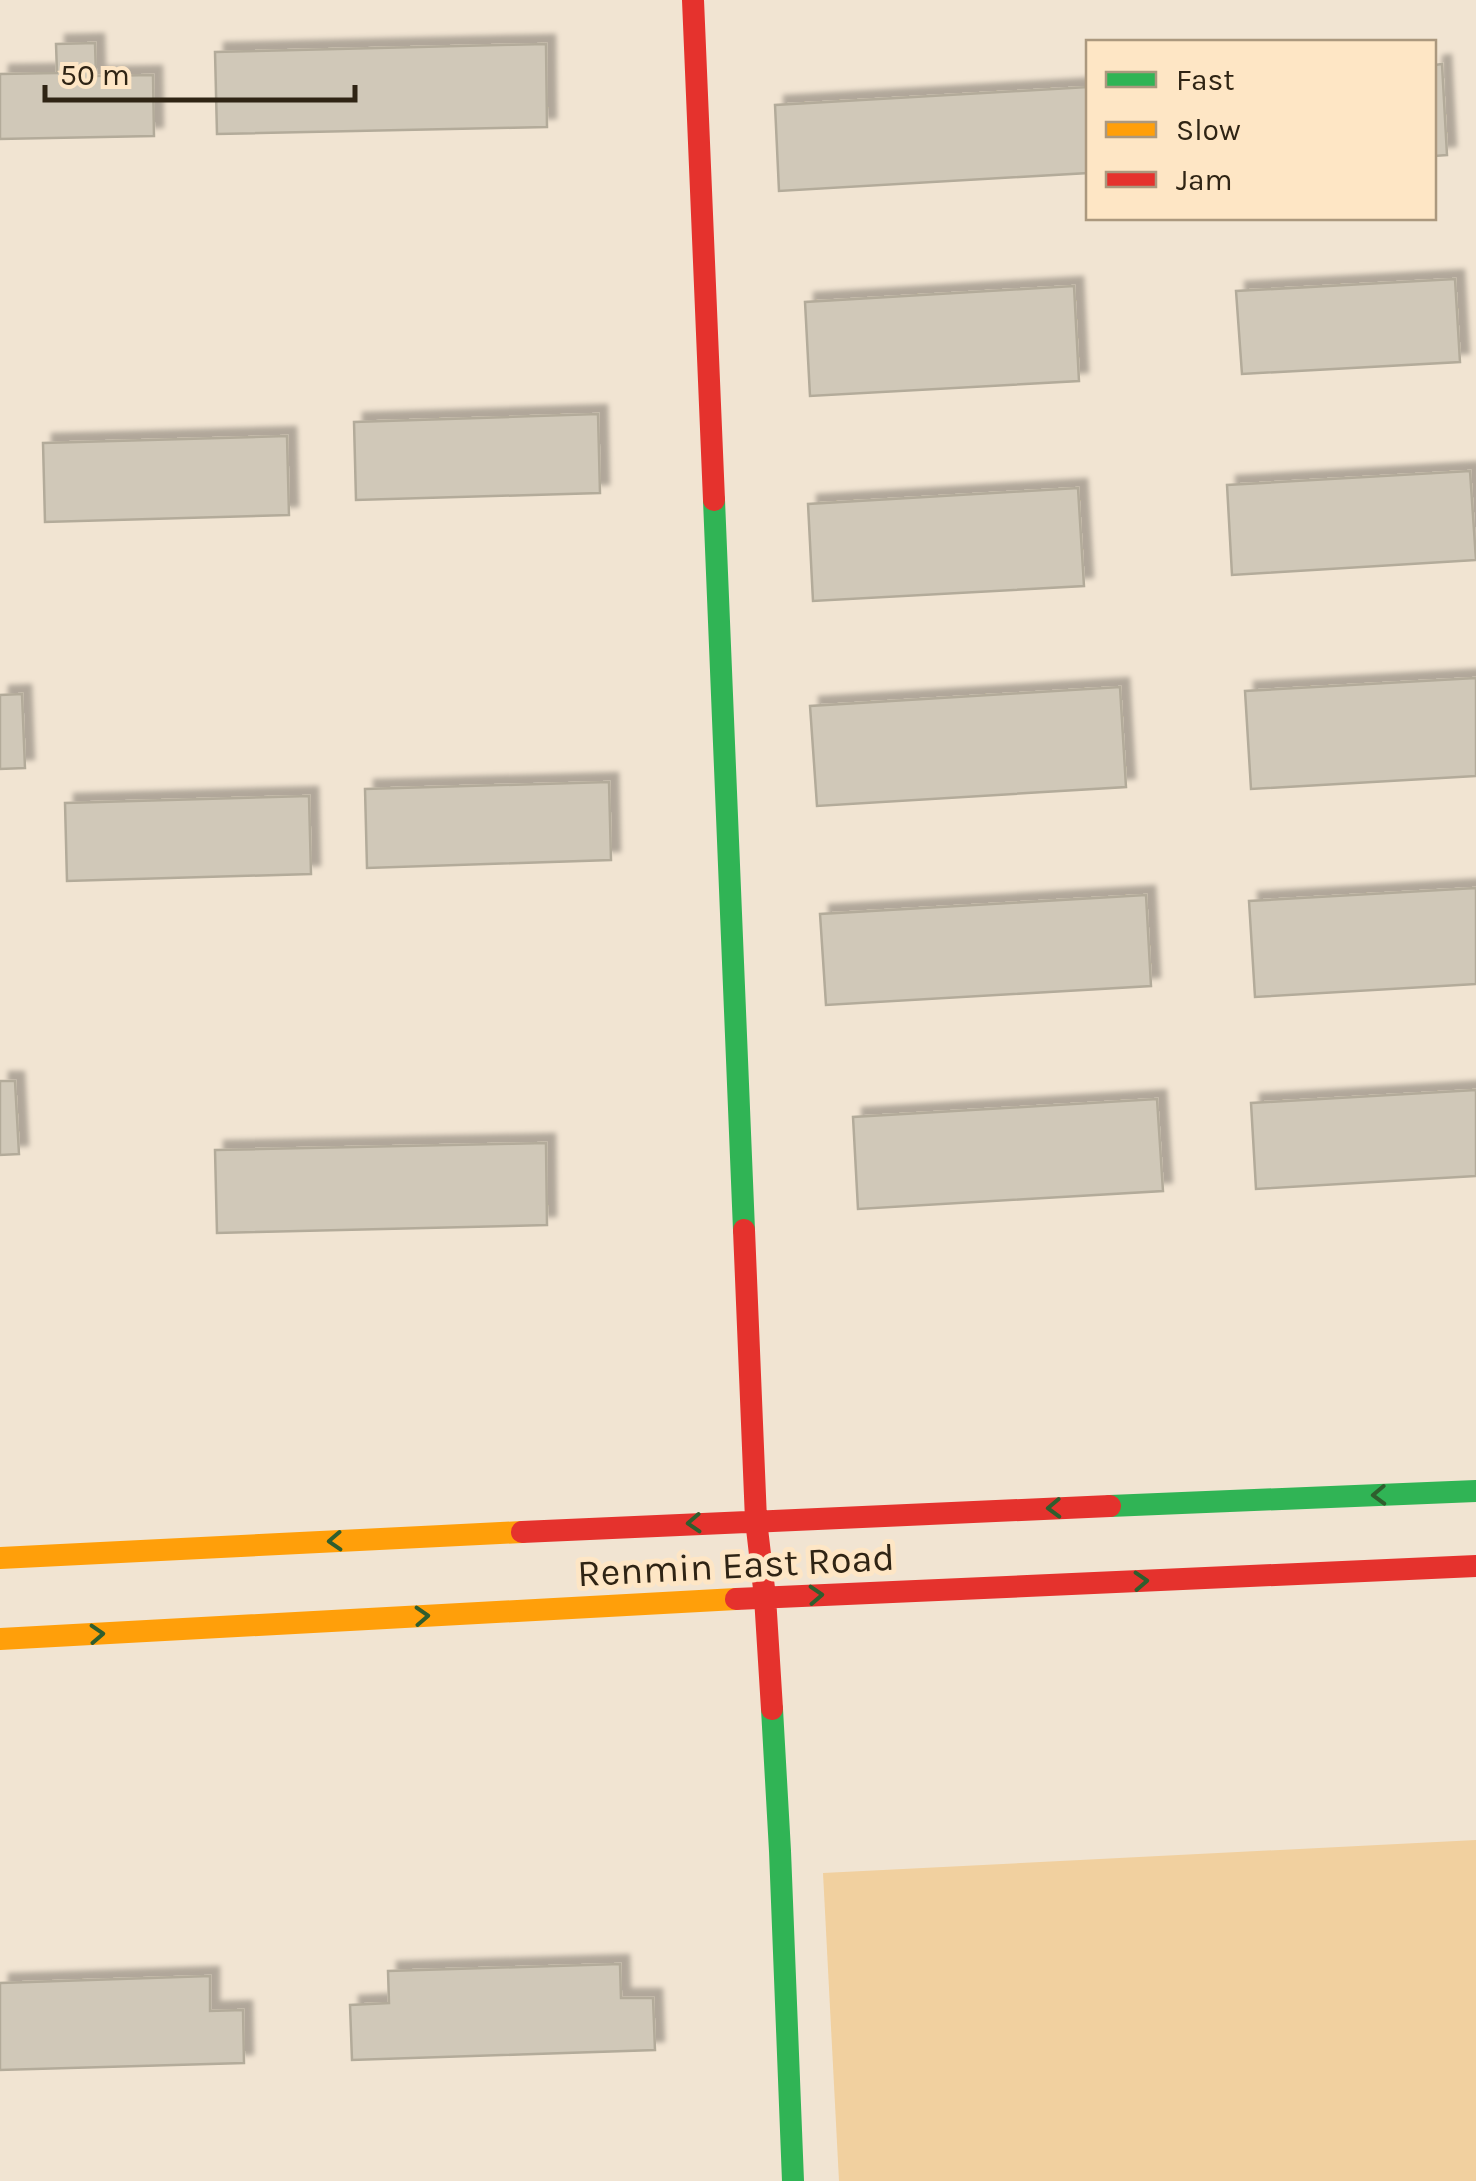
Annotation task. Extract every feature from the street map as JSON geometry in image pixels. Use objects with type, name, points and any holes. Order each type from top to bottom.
[{"type":"main road","points":[[693,0],[756,1520],[765,1598],[780,1851],[793,2181]]},
{"type":"main road","name":"Renmin East Road","points":[[0,1558],[756,1520],[1476,1491]]},
{"type":"main road","name":"Renmin East Road","points":[[0,1639],[765,1598],[1476,1566]]},
{"type":"shaded area","points":[[1476,1840],[1476,2181],[839,2181],[823,1873]]},
{"type":"building","points":[[95,43],[96,76],[153,75],[154,136],[0,139],[0,74],[57,73],[56,44]]},
{"type":"building","points":[[546,44],[547,127],[217,134],[215,52]]},
{"type":"building","points":[[1442,64],[1447,155],[1436,156],[1436,65]]},
{"type":"building","points":[[1086,87],[1086,173],[779,191],[775,105]]},
{"type":"building","points":[[1455,279],[1460,362],[1242,374],[1236,291]]},
{"type":"building","points":[[1074,286],[1079,381],[810,396],[805,302]]},
{"type":"building","points":[[598,414],[600,493],[356,500],[354,422]]},
{"type":"building","points":[[287,436],[289,515],[45,522],[43,443]]},
{"type":"building","points":[[1470,471],[1476,560],[1232,575],[1227,485]]},
{"type":"building","points":[[1078,488],[1084,586],[813,601],[808,504]]},
{"type":"building","points":[[1476,678],[1476,776],[1251,789],[1245,691]]},
{"type":"building","points":[[1120,687],[1126,787],[817,806],[810,706]]},
{"type":"building","points":[[22,694],[25,768],[0,769],[0,695]]},
{"type":"building","points":[[609,782],[611,860],[367,868],[365,789]]},
{"type":"building","points":[[309,796],[311,874],[67,881],[65,803]]},
{"type":"building","points":[[1476,888],[1476,984],[1255,997],[1249,901]]},
{"type":"building","points":[[1146,895],[1151,986],[826,1005],[820,914]]},
{"type":"building","points":[[0,1081],[15,1081],[19,1154],[0,1155]]},
{"type":"building","points":[[1476,1090],[1476,1176],[1256,1189],[1251,1103]]},
{"type":"building","points":[[1157,1099],[1163,1191],[858,1209],[853,1117]]},
{"type":"building","points":[[546,1143],[547,1225],[217,1233],[215,1150]]},
{"type":"building","points":[[620,1964],[621,1998],[653,1998],[655,2050],[352,2060],[350,2005],[389,2003],[388,1971]]},
{"type":"building","points":[[210,1976],[210,2011],[243,2010],[244,2063],[0,2070],[0,1983]]},
{"type":"traffic: fast","points":[[714,500],[744,1230]]},
{"type":"traffic: fast","points":[[1110,1506],[1476,1491]]},
{"type":"traffic: fast","points":[[772,1709],[793,2181]]},
{"type":"traffic: slow","points":[[0,1558],[522,1532]]},
{"type":"traffic: slow","points":[[0,1639],[736,1599]]},
{"type":"traffic: jam","points":[[693,0],[714,500]]},
{"type":"traffic: jam","points":[[744,1230],[756,1520],[772,1709]]},
{"type":"traffic: jam","points":[[522,1532],[1110,1506]]},
{"type":"traffic: jam","points":[[736,1599],[1476,1566]]}]
